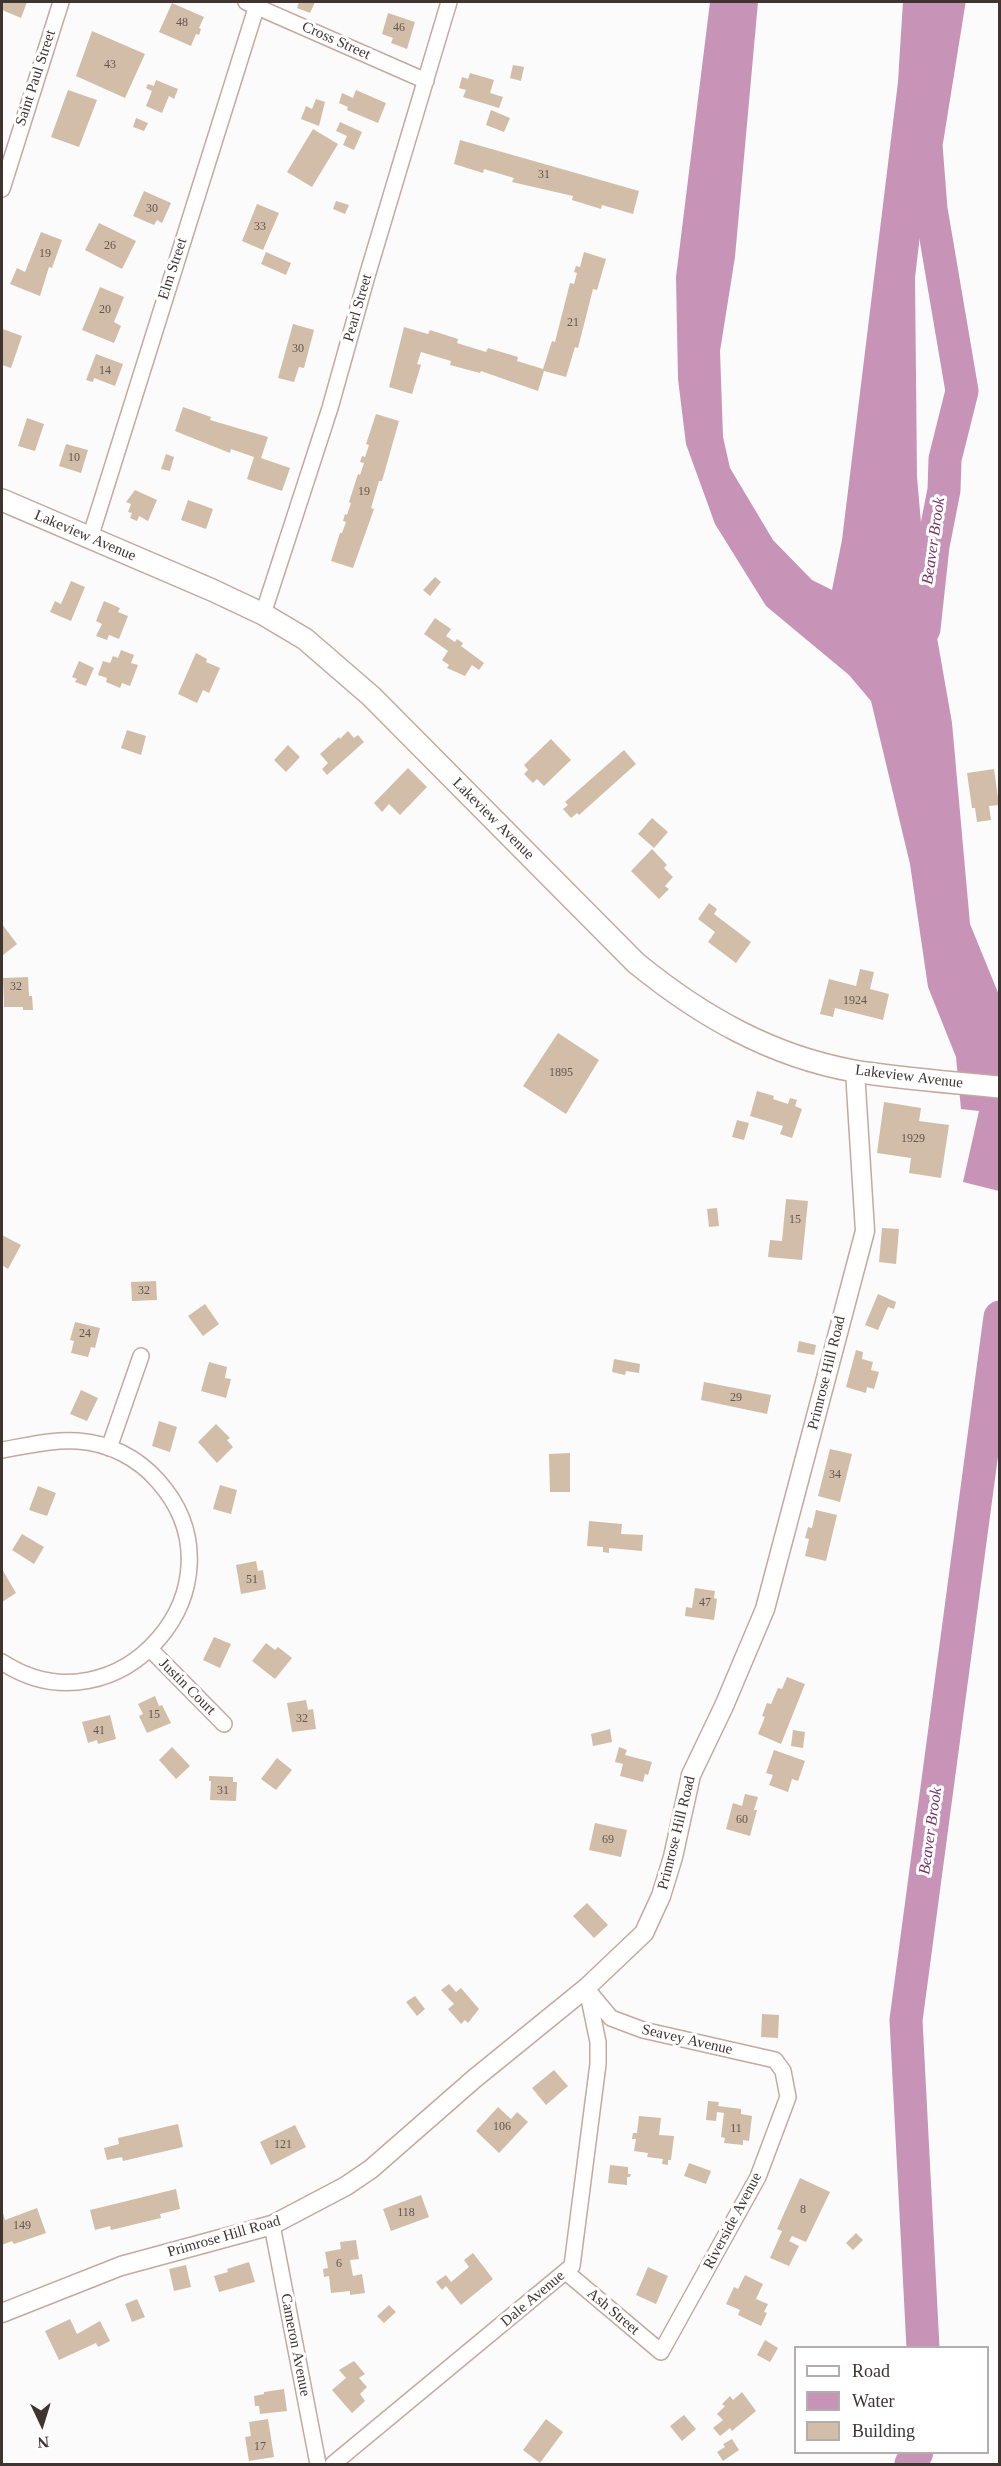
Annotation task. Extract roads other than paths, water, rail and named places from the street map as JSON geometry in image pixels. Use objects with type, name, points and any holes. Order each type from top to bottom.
[{"type":"main road","name":"Lakeview Avenue","points":[[2,500],[263,614],[305,639],[348,674],[617,945],[658,981],[701,1012],[750,1039],[790,1054],[855,1071],[999,1087]]},
{"type":"street","name":"Saint Paul Street","points":[[2,189],[61,2]]},
{"type":"street","name":"Pearl Street","points":[[263,614],[330,408],[449,2]]},
{"type":"street","name":"Cross Street","points":[[253,3],[426,81]]},
{"type":"street","name":"Elm Street","points":[[90,538],[253,3]]},
{"type":"street","name":"Primrose Hill Road","points":[[2,2313],[121,2266],[272,2225],[346,2186],[371,2169],[474,2079],[586,1988],[644,1933],[661,1896],[673,1857],[691,1775],[724,1706],[765,1610],[865,1231],[855,1071]]},
{"type":"street","points":[[109,1448],[141,1356]]},
{"type":"street","points":[[2,1450],[66,1440],[80,1441],[109,1448],[140,1464],[165,1489],[175,1504],[187,1537],[189,1572],[180,1606],[162,1637],[150,1649],[122,1669],[88,1680],[71,1682],[36,1677],[2,1662]]},
{"type":"street","name":"Justin Court","points":[[150,1649],[224,1724]]},
{"type":"street","name":"Seavey Avenue","points":[[586,1988],[611,2018],[643,2030],[775,2060],[783,2072],[786,2085]]},
{"type":"street","name":"Dale Avenue","points":[[333,2464],[572,2266],[598,2064],[598,2042],[586,1988]]},
{"type":"street","name":"Riverside Avenue","points":[[661,2352],[758,2177],[788,2097],[786,2085]]},
{"type":"street","name":"Cameron Avenue","points":[[272,2225],[318,2464]]},
{"type":"street","name":"Ash Street","points":[[566,2272],[661,2352]]},
{"type":"water","points":[[710,2],[758,2],[735,257],[720,351],[723,437],[730,468],[773,540],[812,580],[832,590],[842,540],[898,82],[903,2],[947,2],[915,278],[917,477],[925,569],[952,723],[970,924],[999,995],[999,1191],[963,1182],[979,1111],[961,1109],[956,1057],[928,987],[910,864],[871,701],[849,675],[766,606],[715,524],[686,444],[678,379],[676,277]]},
{"type":"waterway","name":"Beaver Brook","points":[[924,629],[933,546],[944,490],[945,459],[962,391],[931,209],[926,145],[949,2]]},
{"type":"waterway","name":"Beaver Brook","points":[[923,2346],[906,2020],[1000,1317]]},
{"type":"waterway","name":"Beaver Brook","points":[[911,2464],[916,2454]]}]
